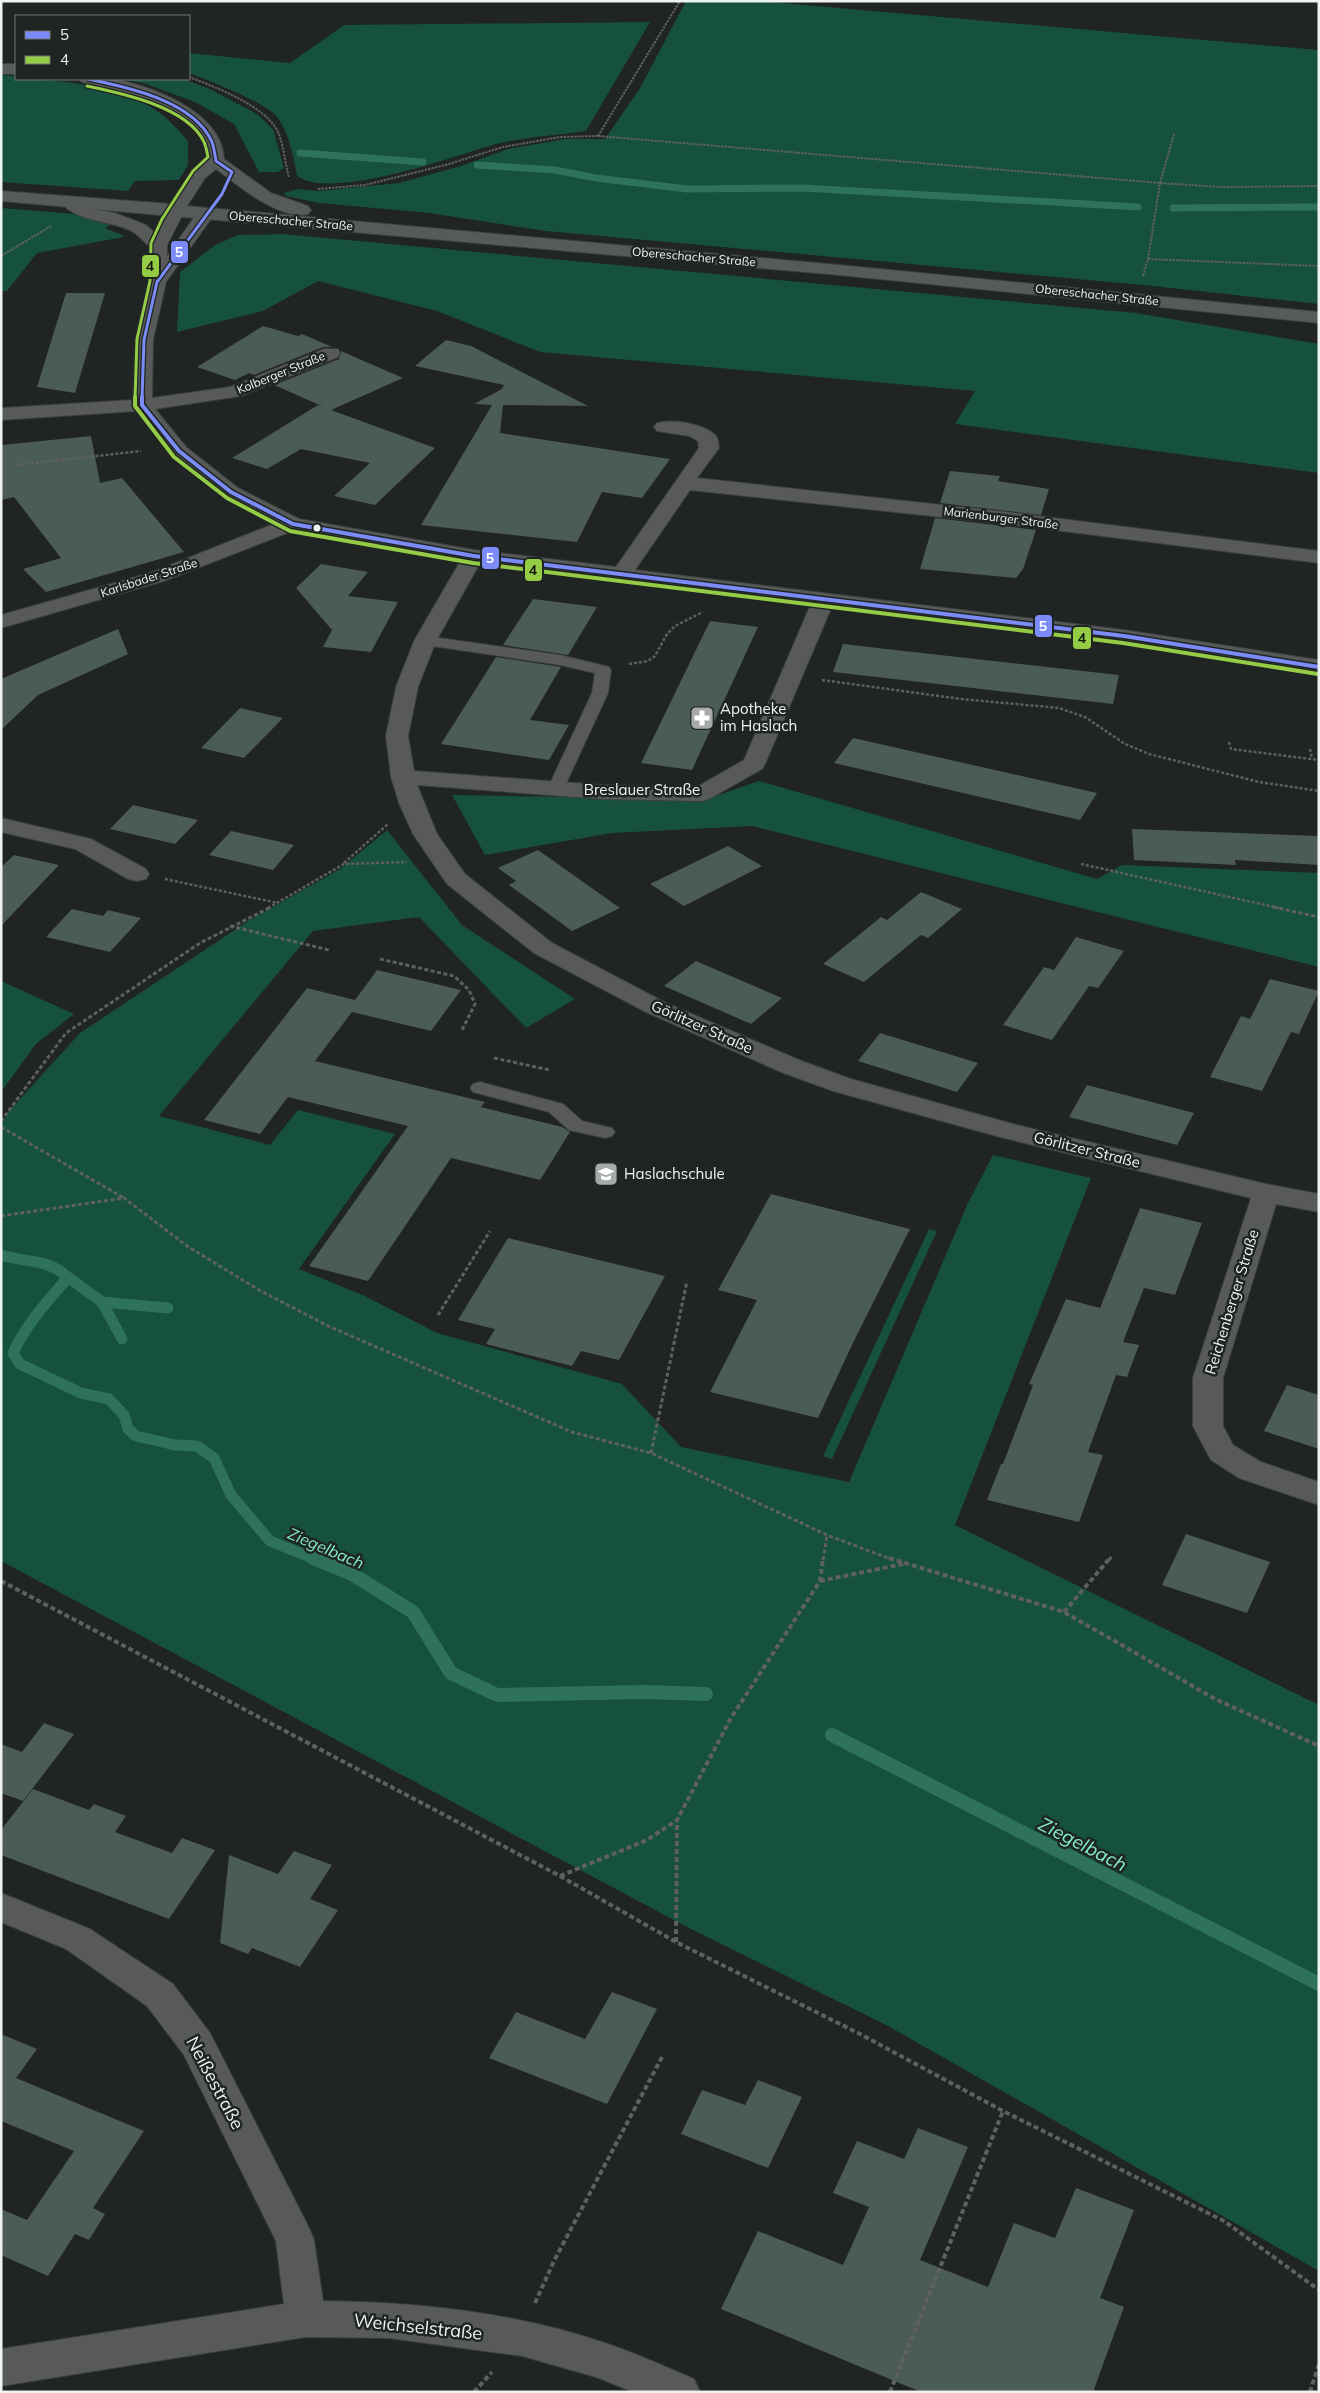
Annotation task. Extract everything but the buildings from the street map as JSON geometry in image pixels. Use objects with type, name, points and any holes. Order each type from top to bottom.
[{"type":"main road","points":[[1,69],[15,69]]},
{"type":"main road","points":[[92,80],[141,92],[166,102],[197,121],[212,139],[216,149],[216,161]]},
{"type":"main road","points":[[216,161],[232,172],[240,181],[269,200],[313,212],[334,224]]},
{"type":"main road","points":[[176,210],[199,175],[216,161]]},
{"type":"main road","points":[[206,213],[222,194],[232,172]]},
{"type":"main road","name":"Obereschacher Straße","points":[[1,196],[334,224],[1136,298],[1319,318]]},
{"type":"street","name":"Obereschacher Straße","points":[[69,201],[88,213],[109,217],[140,229],[158,245]]},
{"type":"street","points":[[176,210],[158,245],[157,282],[144,340],[142,405],[179,451],[231,492],[293,524],[474,556],[1124,636],[1319,668]]},
{"type":"street","points":[[157,282],[206,213]]},
{"type":"street","name":"Kolberger Straße","points":[[142,405],[234,392],[331,353]]},
{"type":"street","points":[[1,414],[142,405]]},
{"type":"street","points":[[621,575],[709,448],[708,438],[694,431],[664,427]]},
{"type":"street","name":"Marienburger Straße","points":[[684,482],[1319,557]]},
{"type":"street","name":"Karlsbader Straße","points":[[1,622],[157,577],[293,524]]},
{"type":"street","name":"Görlitzer Straße","points":[[474,556],[425,641],[407,687],[397,736],[403,777],[411,803],[425,834],[456,879],[543,948],[655,1007],[790,1066],[842,1085],[1009,1131],[1266,1193],[1319,1203]]},
{"type":"street","name":"Breslauer Straße","points":[[403,777],[556,788],[701,794],[754,764],[824,598]]},
{"type":"street","points":[[1,826],[83,844],[137,874]]},
{"type":"street","name":"Reichenberger Straße","points":[[1266,1193],[1208,1378],[1208,1426],[1222,1452],[1250,1470],[1319,1494]]},
{"type":"street","name":"Neißestraße","points":[[1,1907],[78,1939],[160,1995],[197,2044],[295,2240],[306,2319]]},
{"type":"street","name":"Weichselstraße","points":[[1,2368],[306,2319],[389,2320],[522,2338],[602,2360],[680,2392]]},
{"type":"lane","points":[[425,641],[560,660],[603,670],[600,693],[556,788]]},
{"type":"lane","points":[[480,1088],[556,1108],[576,1126],[604,1132]]},
{"type":"path","points":[[598,136],[680,1]]},
{"type":"path","points":[[190,77],[236,98],[268,120],[277,130],[291,186]]},
{"type":"path","points":[[1136,298],[1148,259],[1160,183],[1174,134]]},
{"type":"path","points":[[317,189],[365,184],[449,164],[503,147],[560,137],[598,136],[1160,183],[1222,187],[1319,186]]},
{"type":"path","points":[[1,256],[49,227],[57,226]]},
{"type":"path","points":[[1148,259],[1319,266]]},
{"type":"path","points":[[16,465],[141,451]]},
{"type":"path","points":[[603,670],[648,661],[655,656],[667,634],[675,626],[711,609]]},
{"type":"path","points":[[791,676],[961,699],[1059,708],[1085,717],[1125,744],[1149,754],[1259,782],[1319,791]]},
{"type":"path","points":[[1229,742],[1231,749],[1319,760]]},
{"type":"path","points":[[1310,749],[1312,759]]},
{"type":"path","points":[[1,1121],[66,1034],[200,943],[278,903],[344,864],[411,803]]},
{"type":"path","points":[[344,864],[443,862]]},
{"type":"path","points":[[1081,864],[1319,916]]},
{"type":"path","points":[[137,874],[278,903]]},
{"type":"path","points":[[230,926],[329,950]]},
{"type":"path","points":[[380,959],[454,976],[469,990],[476,1004],[462,1030]]},
{"type":"path","points":[[494,1058],[550,1070]]},
{"type":"path","points":[[1,1127],[124,1198],[187,1246],[259,1290],[328,1326],[572,1432],[651,1453],[827,1535],[904,1564],[1064,1612],[1217,1700],[1319,1746]]},
{"type":"path","points":[[1,1216],[124,1198]]},
{"type":"path","points":[[438,1315],[490,1231]]},
{"type":"path","points":[[651,1453],[687,1281]]},
{"type":"path","points":[[676,1942],[677,1820],[731,1718],[820,1581],[827,1535]]},
{"type":"path","points":[[1064,1612],[1112,1556]]},
{"type":"path","points":[[820,1581],[904,1564]]},
{"type":"path","points":[[1,1581],[560,1876],[676,1942],[860,2034],[1003,2111],[1224,2221],[1319,2290]]},
{"type":"path","points":[[560,1876],[647,1840],[677,1820]]},
{"type":"path","points":[[533,2308],[554,2261],[662,2057]]},
{"type":"path","points":[[890,2392],[1003,2111]]},
{"type":"path","points":[[1310,2392],[1319,2364]]},
{"type":"path","points":[[474,2392],[494,2370]]},
{"type":"green space","points":[[686,1],[759,1],[1319,50],[1319,304],[1143,285],[546,231],[429,213],[319,203],[286,196],[284,193],[298,189],[318,191],[399,183],[461,166],[508,149],[565,139],[605,139],[640,88]]},
{"type":"green space","points":[[650,22],[586,131],[496,144],[424,166],[365,180],[337,183],[314,182],[297,176],[288,139],[278,118],[272,112],[237,92],[190,73],[190,53],[290,63],[344,25]]},
{"type":"green space","points":[[1,75],[15,76],[15,80],[67,82],[120,94],[151,107],[162,114],[188,141],[188,165],[179,180],[135,181],[128,191],[1,182]]},
{"type":"green space","points":[[126,80],[187,80],[212,90],[257,114],[273,129],[284,168],[278,172],[259,172],[234,124],[195,102],[143,83]]},
{"type":"green space","points":[[1,208],[75,214],[113,223],[105,228],[124,237],[37,253],[7,291],[1,291]]},
{"type":"green space","points":[[282,234],[1136,313],[1319,344],[1319,473],[955,424],[975,391],[540,352],[437,311],[318,281],[263,311],[177,332],[180,272],[215,245],[238,235]]},
{"type":"green space","points":[[759,781],[1097,879],[1122,865],[1319,873],[1319,967],[752,826],[612,833],[485,855],[452,795],[707,799]]},
{"type":"green space","points":[[387,830],[462,925],[575,999],[526,1028],[419,917],[313,931],[159,1116],[270,1145],[298,1110],[395,1134],[299,1269],[365,1296],[437,1333],[622,1384],[681,1447],[849,1482],[968,1203],[993,1155],[1091,1178],[955,1525],[1319,1705],[1319,2271],[888,2026],[689,1928],[1,1561],[1,1126],[8,1112],[80,1033],[248,921],[340,869]]},
{"type":"green space","points":[[1,981],[74,1014],[36,1044],[1,1092]]},
{"type":"green space","points":[[929,1229],[937,1231],[832,1459],[823,1456]]},
{"type":"waterway","points":[[300,153],[423,162]]},
{"type":"waterway","points":[[477,165],[555,170],[596,178],[687,189],[803,188],[1138,207]]},
{"type":"waterway","points":[[1173,208],[1319,207]]},
{"type":"waterway","name":"Ziegelbach","points":[[1,1255],[43,1263],[65,1275]]},
{"type":"waterway","points":[[65,1275],[102,1302]]},
{"type":"waterway","name":"Ziegelbach","points":[[65,1275],[65,1281],[36,1315],[18,1343],[13,1353],[20,1364],[81,1393],[109,1399],[124,1415],[128,1429],[136,1436],[175,1445],[197,1446],[214,1458],[231,1495],[270,1541],[317,1560]]},
{"type":"waterway","points":[[102,1302],[168,1308]]},
{"type":"waterway","points":[[102,1302],[122,1339]]},
{"type":"waterway","name":"Ziegelbach","points":[[313,1558],[352,1574],[413,1612],[451,1673],[497,1695],[644,1692],[706,1694]]},
{"type":"waterway","name":"Ziegelbach","points":[[832,1735],[1319,1984]]},
{"type":"transit line","name":"5","points":[[92,80],[147,94],[187,113],[202,127],[212,142],[216,161],[232,172],[222,194],[157,282],[144,340],[142,405],[179,451],[231,492],[293,524],[474,556],[1124,636],[1319,667]]},
{"type":"transit line","name":"4","points":[[87,86],[140,100],[160,107],[179,117],[194,128],[204,141],[208,157],[193,171],[162,219],[151,243],[150,281],[137,339],[135,406],[174,457],[227,498],[290,531],[473,563],[1123,643],[1318,674]]},
{"type":"place","name":"Apotheke im Haslach","points":[[702,718]]},
{"type":"place","name":"Haslachschule","points":[[606,1174]]}]
